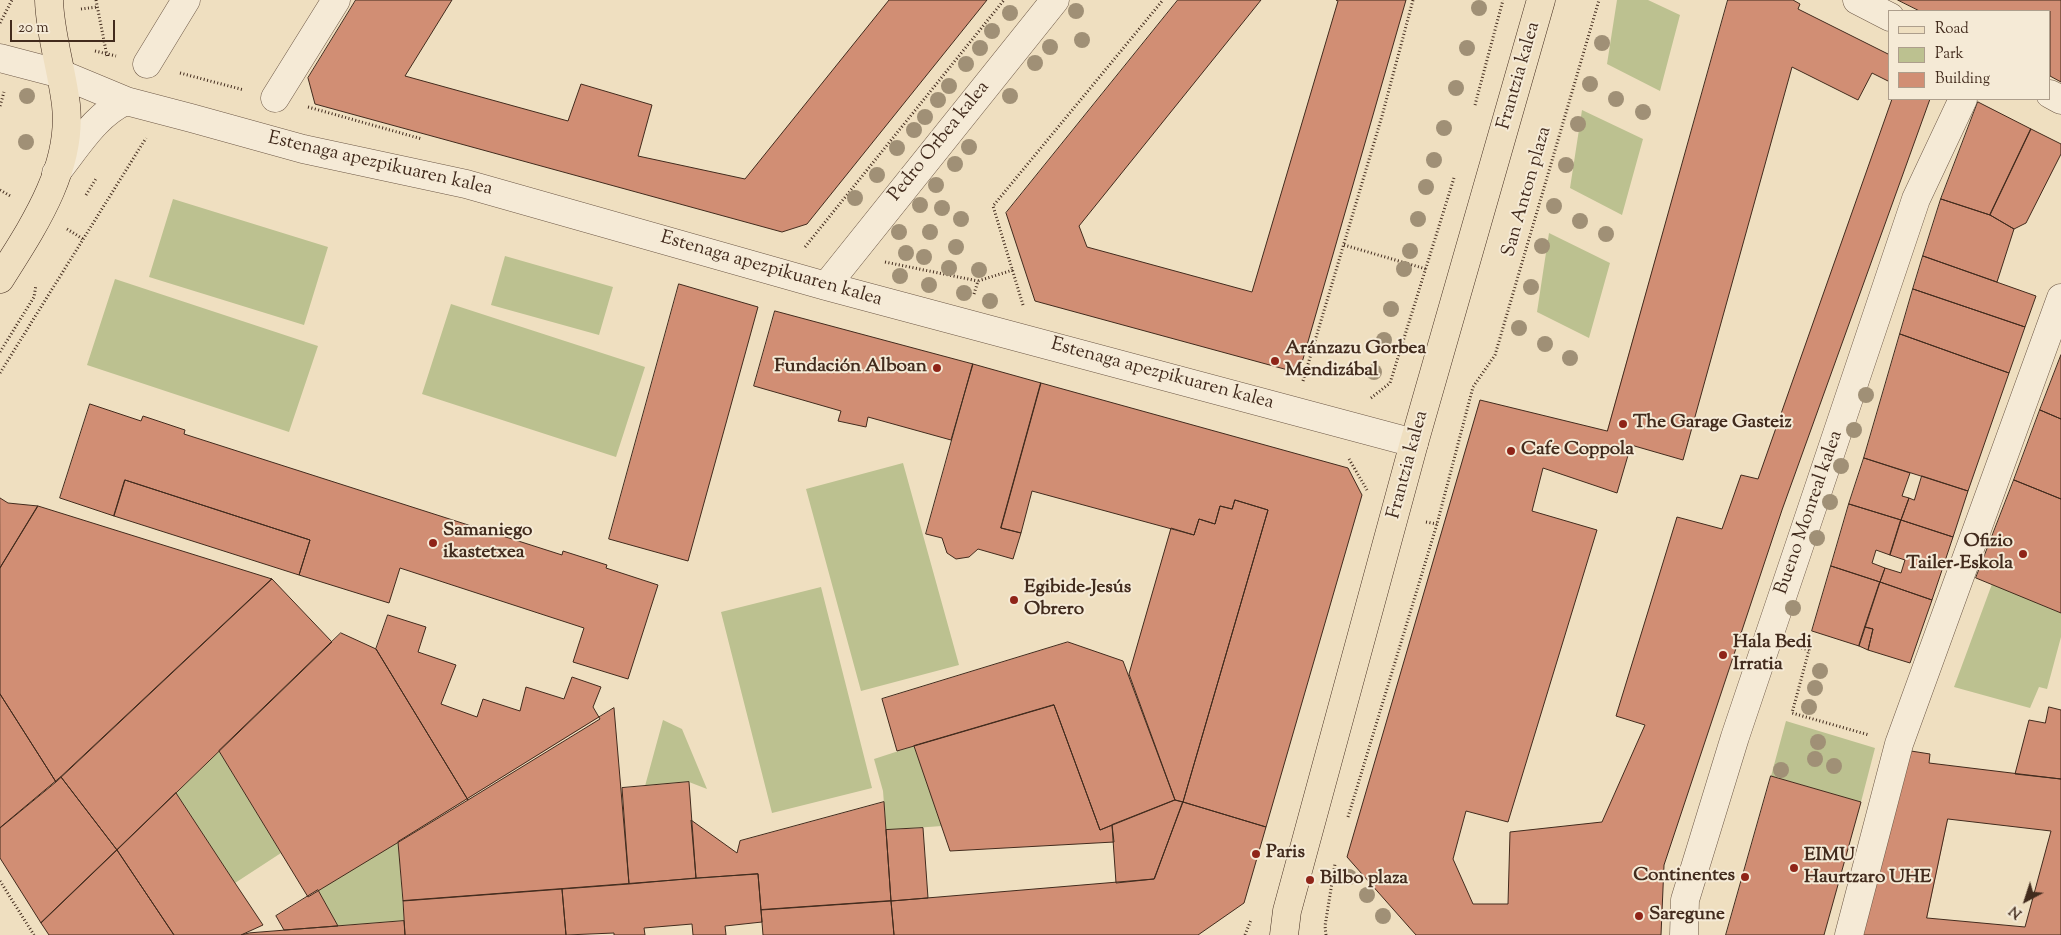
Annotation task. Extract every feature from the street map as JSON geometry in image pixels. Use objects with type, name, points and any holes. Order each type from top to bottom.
[{"type":"main road","points":[[0,279],[35,223],[56,173],[65,138],[66,107],[49,0]]},
{"type":"main road","name":"Frantzia kalea","points":[[1282,934],[1414,443],[1541,0]]},
{"type":"street","points":[[147,64],[186,0]]},
{"type":"street","points":[[275,98],[336,0]]},
{"type":"street","name":"Pedro Orbea kalea","points":[[826,286],[848,255],[1055,0]]},
{"type":"street","points":[[1857,0],[1888,16]]},
{"type":"street","name":"Estenaga apezpikuaren kalea","points":[[0,58],[61,74],[126,101],[304,149],[466,184],[826,286],[1414,443]]},
{"type":"street","name":"Bueno Monreal kalea","points":[[1684,935],[1685,900],[1768,638],[1916,199],[1963,100]]},
{"type":"street","points":[[56,173],[103,114],[113,106],[126,101]]},
{"type":"street","points":[[1850,935],[1899,744],[2061,298]]},
{"type":"path","points":[[8,28],[0,23],[12,0]]},
{"type":"path","points":[[96,0],[97,8]]},
{"type":"path","points":[[803,249],[1004,0]]},
{"type":"path","points":[[1024,305],[993,206],[1163,0]]},
{"type":"path","points":[[1303,381],[1344,245],[1413,0]]},
{"type":"path","name":"San Anton plaza","points":[[1346,826],[1437,524],[1473,387],[1495,355],[1599,0]]},
{"type":"path","points":[[54,41],[275,98],[428,141]]},
{"type":"path","points":[[0,373],[149,132]]},
{"type":"path","points":[[808,244],[848,255],[978,281]]},
{"type":"path","points":[[1344,245],[1426,268]]},
{"type":"path","points":[[1768,638],[1809,650],[1792,713],[1899,744]]},
{"type":"path","points":[[1326,935],[1324,926],[1337,855]]},
{"type":"path","points":[[0,881],[34,935]]},
{"type":"green space","points":[[1617,0],[1648,0],[1680,15],[1660,91],[1607,64]]},
{"type":"green space","points":[[1582,110],[1643,139],[1622,215],[1570,188]]},
{"type":"green space","points":[[173,199],[328,247],[304,325],[149,277]]},
{"type":"green space","points":[[1549,233],[1610,263],[1589,338],[1537,312]]},
{"type":"green space","points":[[505,256],[613,287],[599,335],[491,305]]},
{"type":"green space","points":[[115,279],[318,346],[289,432],[87,365]]},
{"type":"green space","points":[[451,304],[645,367],[616,457],[422,394]]},
{"type":"green space","points":[[903,463],[959,665],[861,691],[806,489]]},
{"type":"green space","points":[[1992,584],[2061,613],[2061,637],[2047,689],[2039,687],[2030,708],[1954,687]]},
{"type":"green space","points":[[821,587],[872,788],[772,813],[721,612]]},
{"type":"green space","points":[[663,720],[682,729],[707,789],[689,782],[645,786]]},
{"type":"green space","points":[[1786,721],[1875,748],[1861,802],[1771,776]]},
{"type":"green space","points":[[914,746],[942,826],[886,830],[883,791],[874,759]]},
{"type":"green space","points":[[219,751],[281,853],[235,883],[176,793]]},
{"type":"green space","points":[[398,842],[404,921],[338,926],[318,890]]},
{"type":"building","points":[[356,0],[452,0],[405,76],[568,121],[581,84],[652,105],[638,156],[745,179],[889,0],[987,0],[807,224],[782,232],[315,104],[308,78]]},
{"type":"building","points":[[1178,0],[1261,0],[1079,226],[1087,247],[1252,292],[1338,1],[1336,0],[1406,0],[1299,373],[1035,301],[1006,213]]},
{"type":"building","points":[[1728,0],[1793,0],[1800,4],[1798,9],[1888,54],[1888,81],[1872,73],[1858,100],[1792,67],[1683,460],[1631,445],[1617,493],[1543,468],[1532,511],[1597,530],[1508,822],[1466,811],[1453,859],[1473,904],[1508,904],[1510,832],[1602,822],[1645,725],[1616,716],[1677,517],[1722,529],[1741,475],[1758,479],[1892,100],[1930,100],[1782,510],[1664,865],[1661,935],[1416,935],[1347,857],[1480,400],[1607,431]]},
{"type":"building","points":[[1898,0],[2061,0],[2061,82],[2051,77],[2051,10],[1918,10]]},
{"type":"building","points":[[1978,102],[2031,129],[1990,215],[1941,199]]},
{"type":"building","points":[[2031,129],[2061,144],[2061,154],[2026,223],[2014,229],[1990,215]]},
{"type":"building","points":[[1941,199],[1990,215],[2014,229],[1997,282],[1923,256]]},
{"type":"building","points":[[1923,256],[2036,296],[2025,327],[1913,289]]},
{"type":"building","points":[[679,284],[758,307],[688,561],[609,539]]},
{"type":"building","points":[[1913,289],[2025,327],[2009,373],[1900,334]]},
{"type":"building","points":[[775,311],[973,364],[951,440],[868,417],[866,427],[838,421],[841,411],[754,386]]},
{"type":"building","points":[[1900,334],[2009,373],[1968,491],[1864,458]]},
{"type":"building","points":[[2061,355],[2061,419],[2040,410]]},
{"type":"building","points":[[973,364],[1041,383],[1001,528],[1021,533],[1013,559],[978,549],[969,557],[956,559],[947,553],[942,538],[926,534]]},
{"type":"building","points":[[1041,383],[1348,468],[1362,495],[1266,827],[1183,802],[1268,510],[1235,500],[1232,509],[1220,506],[1215,524],[1199,519],[1194,535],[1032,491],[1021,533],[1001,528]]},
{"type":"building","points":[[90,404],[141,421],[143,416],[185,430],[184,434],[562,555],[563,551],[607,565],[606,568],[658,585],[628,679],[573,662],[584,628],[400,568],[389,603],[299,575],[310,540],[125,480],[114,516],[60,498]]},
{"type":"building","points":[[2040,410],[2061,419],[2061,499],[2014,480]]},
{"type":"building","points":[[1864,458],[1910,473],[1902,496],[1909,498],[1901,520],[1849,504]]},
{"type":"building","points":[[1922,476],[1968,491],[1953,537],[1901,520],[1909,498],[1914,500]]},
{"type":"building","points":[[125,480],[310,540],[299,575],[114,516]]},
{"type":"building","name":"Ofizio Tailer-Eskola","points":[[2014,480],[2061,499],[2061,613],[1976,578]]},
{"type":"building","points":[[0,498],[8,503],[38,506],[0,568]]},
{"type":"building","points":[[1235,500],[1268,510],[1183,802],[1175,800],[1129,674],[1171,528],[1194,535],[1199,519],[1215,524],[1220,506],[1232,509]]},
{"type":"building","points":[[1849,504],[1901,520],[1890,555],[1876,550],[1872,563],[1885,568],[1880,582],[1831,566]]},
{"type":"building","points":[[38,506],[272,579],[56,782],[0,694],[0,568]]},
{"type":"building","points":[[1901,520],[1953,537],[1932,600],[1880,582],[1885,568],[1901,573],[1905,560],[1890,555]]},
{"type":"building","points":[[1831,566],[1880,582],[1859,646],[1812,631]]},
{"type":"building","points":[[272,579],[332,642],[117,850],[61,777]]},
{"type":"building","points":[[1880,582],[1932,600],[1910,663],[1868,650],[1873,629],[1865,627]]},
{"type":"building","points":[[388,615],[426,627],[418,652],[456,665],[441,704],[477,717],[483,699],[520,711],[526,687],[564,699],[572,677],[601,687],[593,707],[600,719],[468,800],[376,649]]},
{"type":"building","points":[[1865,627],[1873,629],[1868,650],[1859,646]]},
{"type":"building","points":[[341,633],[376,649],[468,800],[308,897],[219,751]]},
{"type":"building","points":[[1068,642],[1123,661],[1175,800],[1100,830],[1054,705],[897,751],[882,699]]},
{"type":"building","points":[[0,694],[56,782],[0,828]]},
{"type":"building","points":[[1054,705],[1100,830],[1112,825],[1114,842],[950,851],[914,746]]},
{"type":"building","points":[[2049,707],[2061,710],[2061,779],[2015,774],[2029,720],[2045,723]]},
{"type":"building","points":[[614,708],[629,884],[403,901],[398,842]]},
{"type":"building","points":[[1911,751],[1930,754],[1929,763],[2061,779],[2061,935],[1863,935]],"holes":[[[1948,819],[2051,831],[2025,927],[1927,918]]]},
{"type":"building","name":"EIMU Haurtzaro UHE","points":[[1771,776],[1861,802],[1824,935],[1726,935]]},
{"type":"building","points":[[61,777],[117,850],[41,923],[0,858],[0,828]]},
{"type":"building","points":[[689,782],[696,878],[629,884],[622,788]]},
{"type":"building","points":[[176,793],[263,925],[241,935],[174,935],[117,850]]},
{"type":"building","points":[[1175,800],[1183,802],[1154,879],[1116,883],[1112,825]]},
{"type":"building","points":[[884,802],[891,901],[761,910],[758,874],[696,878],[691,820],[737,853],[740,841]]},
{"type":"building","points":[[1183,802],[1266,827],[1244,903],[1198,935],[894,935],[891,901],[1154,879]]},
{"type":"building","points":[[923,828],[928,898],[891,901],[886,830]]},
{"type":"building","points":[[117,850],[174,935],[49,935],[41,923]]},
{"type":"building","points":[[758,874],[762,922],[725,926],[726,935],[693,935],[692,924],[644,928],[645,935],[614,935],[614,933],[566,935],[562,889]]},
{"type":"building","points":[[562,889],[566,935],[405,935],[403,901]]},
{"type":"building","points":[[318,890],[338,926],[284,930],[276,916]]},
{"type":"building","points":[[891,901],[894,935],[763,935],[761,910]]},
{"type":"building","points":[[404,921],[405,935],[241,935],[249,933]]},
{"type":"place","name":"Aránzazu Gorbea Mendizábal","points":[[1275,361]]},
{"type":"place","name":"Fundación Alboan","points":[[937,368]]},
{"type":"place","name":"The Garage Gasteiz","points":[[1623,424]]},
{"type":"place","name":"Cafe Coppola","points":[[1511,451]]},
{"type":"place","name":"Samaniego ikastetxea","points":[[433,543]]},
{"type":"place","name":"Ofizio Tailer-Eskola","points":[[2023,554]]},
{"type":"place","name":"Egibide-Jesús Obrero","points":[[1014,600]]},
{"type":"place","name":"Hala Bedi Irratia","points":[[1723,655]]},
{"type":"place","name":"Paris","points":[[1256,854]]},
{"type":"place","name":"EIMU Haurtzaro UHE","points":[[1794,868]]},
{"type":"place","name":"Continentes","points":[[1745,877]]},
{"type":"place","name":"Bilbo plaza","points":[[1310,880]]},
{"type":"place","name":"Saregune","points":[[1639,916]]}]
